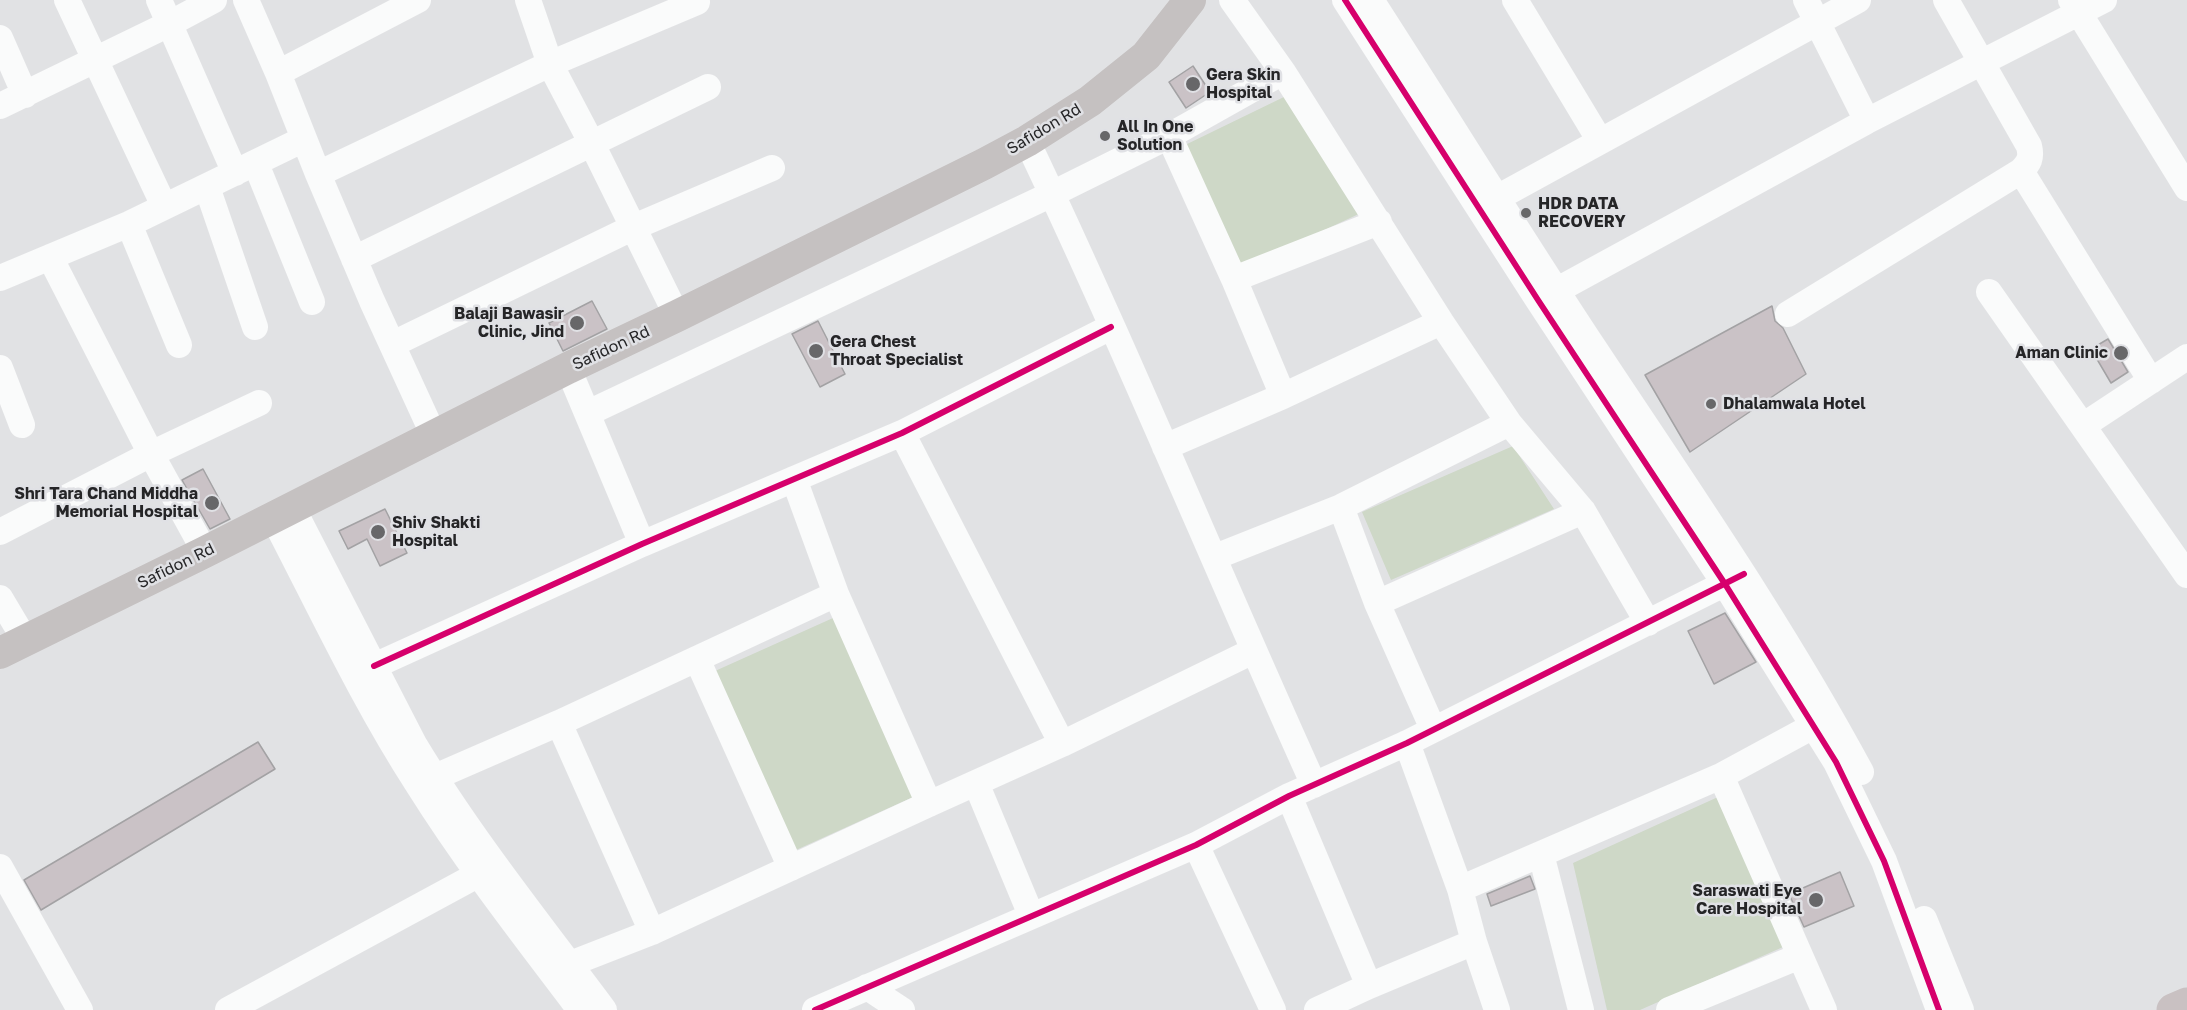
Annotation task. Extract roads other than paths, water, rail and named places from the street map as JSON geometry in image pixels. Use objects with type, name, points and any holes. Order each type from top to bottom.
[{"type":"highway","points":[[2173,1010],[2187,1004]]},
{"type":"main road","name":"Safidon Rd","points":[[13,646],[1027,141],[1090,101],[1146,56],[1190,0]]},
{"type":"street","points":[[67,0],[164,206]]},
{"type":"street","points":[[159,0],[312,302]]},
{"type":"street","points":[[0,106],[171,24],[214,0]]},
{"type":"street","points":[[246,0],[372,301],[434,436]]},
{"type":"street","points":[[278,73],[418,0]]},
{"type":"street","points":[[528,0],[550,64],[677,316]]},
{"type":"street","points":[[1233,0],[1283,72],[1441,322],[1509,423],[1583,511],[1648,623]]},
{"type":"street","points":[[1345,0],[1547,295],[1734,579],[1822,721],[1869,787],[1905,870],[1960,1010]]},
{"type":"street","points":[[1515,0],[1600,141]]},
{"type":"street","points":[[1497,198],[1600,141],[1812,10],[1858,0]]},
{"type":"street","points":[[1788,314],[2021,171],[2028,164],[2031,155],[2029,146],[1946,0]]},
{"type":"street","points":[[1547,295],[1866,121],[1982,62],[2075,6],[2104,0]]},
{"type":"street","points":[[318,174],[550,64],[697,2]]},
{"type":"street","points":[[1376,2],[1497,198],[1547,295]]},
{"type":"street","points":[[2075,6],[2187,188]]},
{"type":"street","points":[[1812,10],[1866,121]]},
{"type":"street","points":[[0,38],[25,95]]},
{"type":"street","points":[[588,413],[1052,194],[1169,136],[1283,72]]},
{"type":"street","points":[[354,259],[708,87]]},
{"type":"street","points":[[1169,136],[1234,279],[1283,396]]},
{"type":"street","points":[[0,278],[129,224],[304,139]]},
{"type":"street","points":[[1027,141],[1215,557],[1253,651],[1314,785]]},
{"type":"street","points":[[393,344],[634,227],[772,168]]},
{"type":"street","points":[[2021,171],[2151,381]]},
{"type":"street","points":[[207,187],[255,327]]},
{"type":"street","points":[[1234,279],[1379,222]]},
{"type":"street","points":[[129,224],[179,345]]},
{"type":"street","points":[[50,257],[151,454],[205,552]]},
{"type":"street","points":[[1989,292],[2187,575]]},
{"type":"street","points":[[1165,447],[1283,396],[1441,322]]},
{"type":"street","points":[[374,666],[642,544],[902,433],[1111,327]]},
{"type":"street","points":[[2084,426],[2187,357]]},
{"type":"street","points":[[0,368],[22,425]]},
{"type":"street","points":[[568,368],[642,544]]},
{"type":"street","points":[[0,532],[151,454],[259,403]]},
{"type":"street","points":[[1215,557],[1341,507],[1509,423]]},
{"type":"street","points":[[902,433],[1062,744]]},
{"type":"street","points":[[794,479],[836,594],[929,804]]},
{"type":"street","points":[[1341,507],[1377,603],[1433,729]]},
{"type":"street","points":[[1377,603],[1583,511]]},
{"type":"street","points":[[283,512],[374,666],[414,744],[425,781]]},
{"type":"street","points":[[283,512],[378,719],[425,781],[580,1010]]},
{"type":"street","points":[[815,1010],[1196,844],[1289,796],[1407,743],[1734,579]]},
{"type":"street","points":[[425,781],[559,723],[836,594]]},
{"type":"street","points":[[0,598],[13,646]]},
{"type":"street","points":[[570,964],[652,932],[1062,744],[1253,651]]},
{"type":"street","points":[[697,659],[791,868]]},
{"type":"street","points":[[1460,890],[1721,776],[1822,721]]},
{"type":"street","points":[[1822,721],[1845,780],[1884,861],[1939,1010]]},
{"type":"street","points":[[559,723],[652,932]]},
{"type":"street","points":[[1407,743],[1460,890],[1474,942],[1497,1010]]},
{"type":"street","points":[[1721,776],[1824,1010]]},
{"type":"street","points":[[976,783],[1030,915]]},
{"type":"street","points":[[1289,796],[1370,986]]},
{"type":"street","points":[[1196,844],[1273,1010]]},
{"type":"street","points":[[1541,854],[1581,1010]]},
{"type":"street","points":[[0,867],[80,1010]]},
{"type":"street","points":[[486,870],[570,964],[604,1010]]},
{"type":"street","points":[[228,1010],[486,870]]},
{"type":"street","points":[[1317,1010],[1474,942]]},
{"type":"street","points":[[1669,1010],[1800,956]]},
{"type":"street","points":[[867,987],[902,1010]]},
{"type":"place","name":"Gera Skin Hospital","points":[[1193,84]]},
{"type":"place","name":"All In One Solution","points":[[1105,136]]},
{"type":"place","name":"HDR DATA RECOVERY","points":[[1526,213]]},
{"type":"place","name":"Balaji Bawasir Clinic, Jind","points":[[577,323]]},
{"type":"place","name":"Gera Chest Throat Specialist","points":[[816,351]]},
{"type":"place","name":"Aman Clinic","points":[[2121,353]]},
{"type":"place","name":"Dhalamwala Hotel","points":[[1711,404]]},
{"type":"place","name":"Shri Tara Chand Middha Memorial Hospital","points":[[212,503]]},
{"type":"place","name":"Shiv Shakti Hospital","points":[[378,532]]},
{"type":"place","name":"Saraswati Eye Care Hospital","points":[[1816,900]]}]
